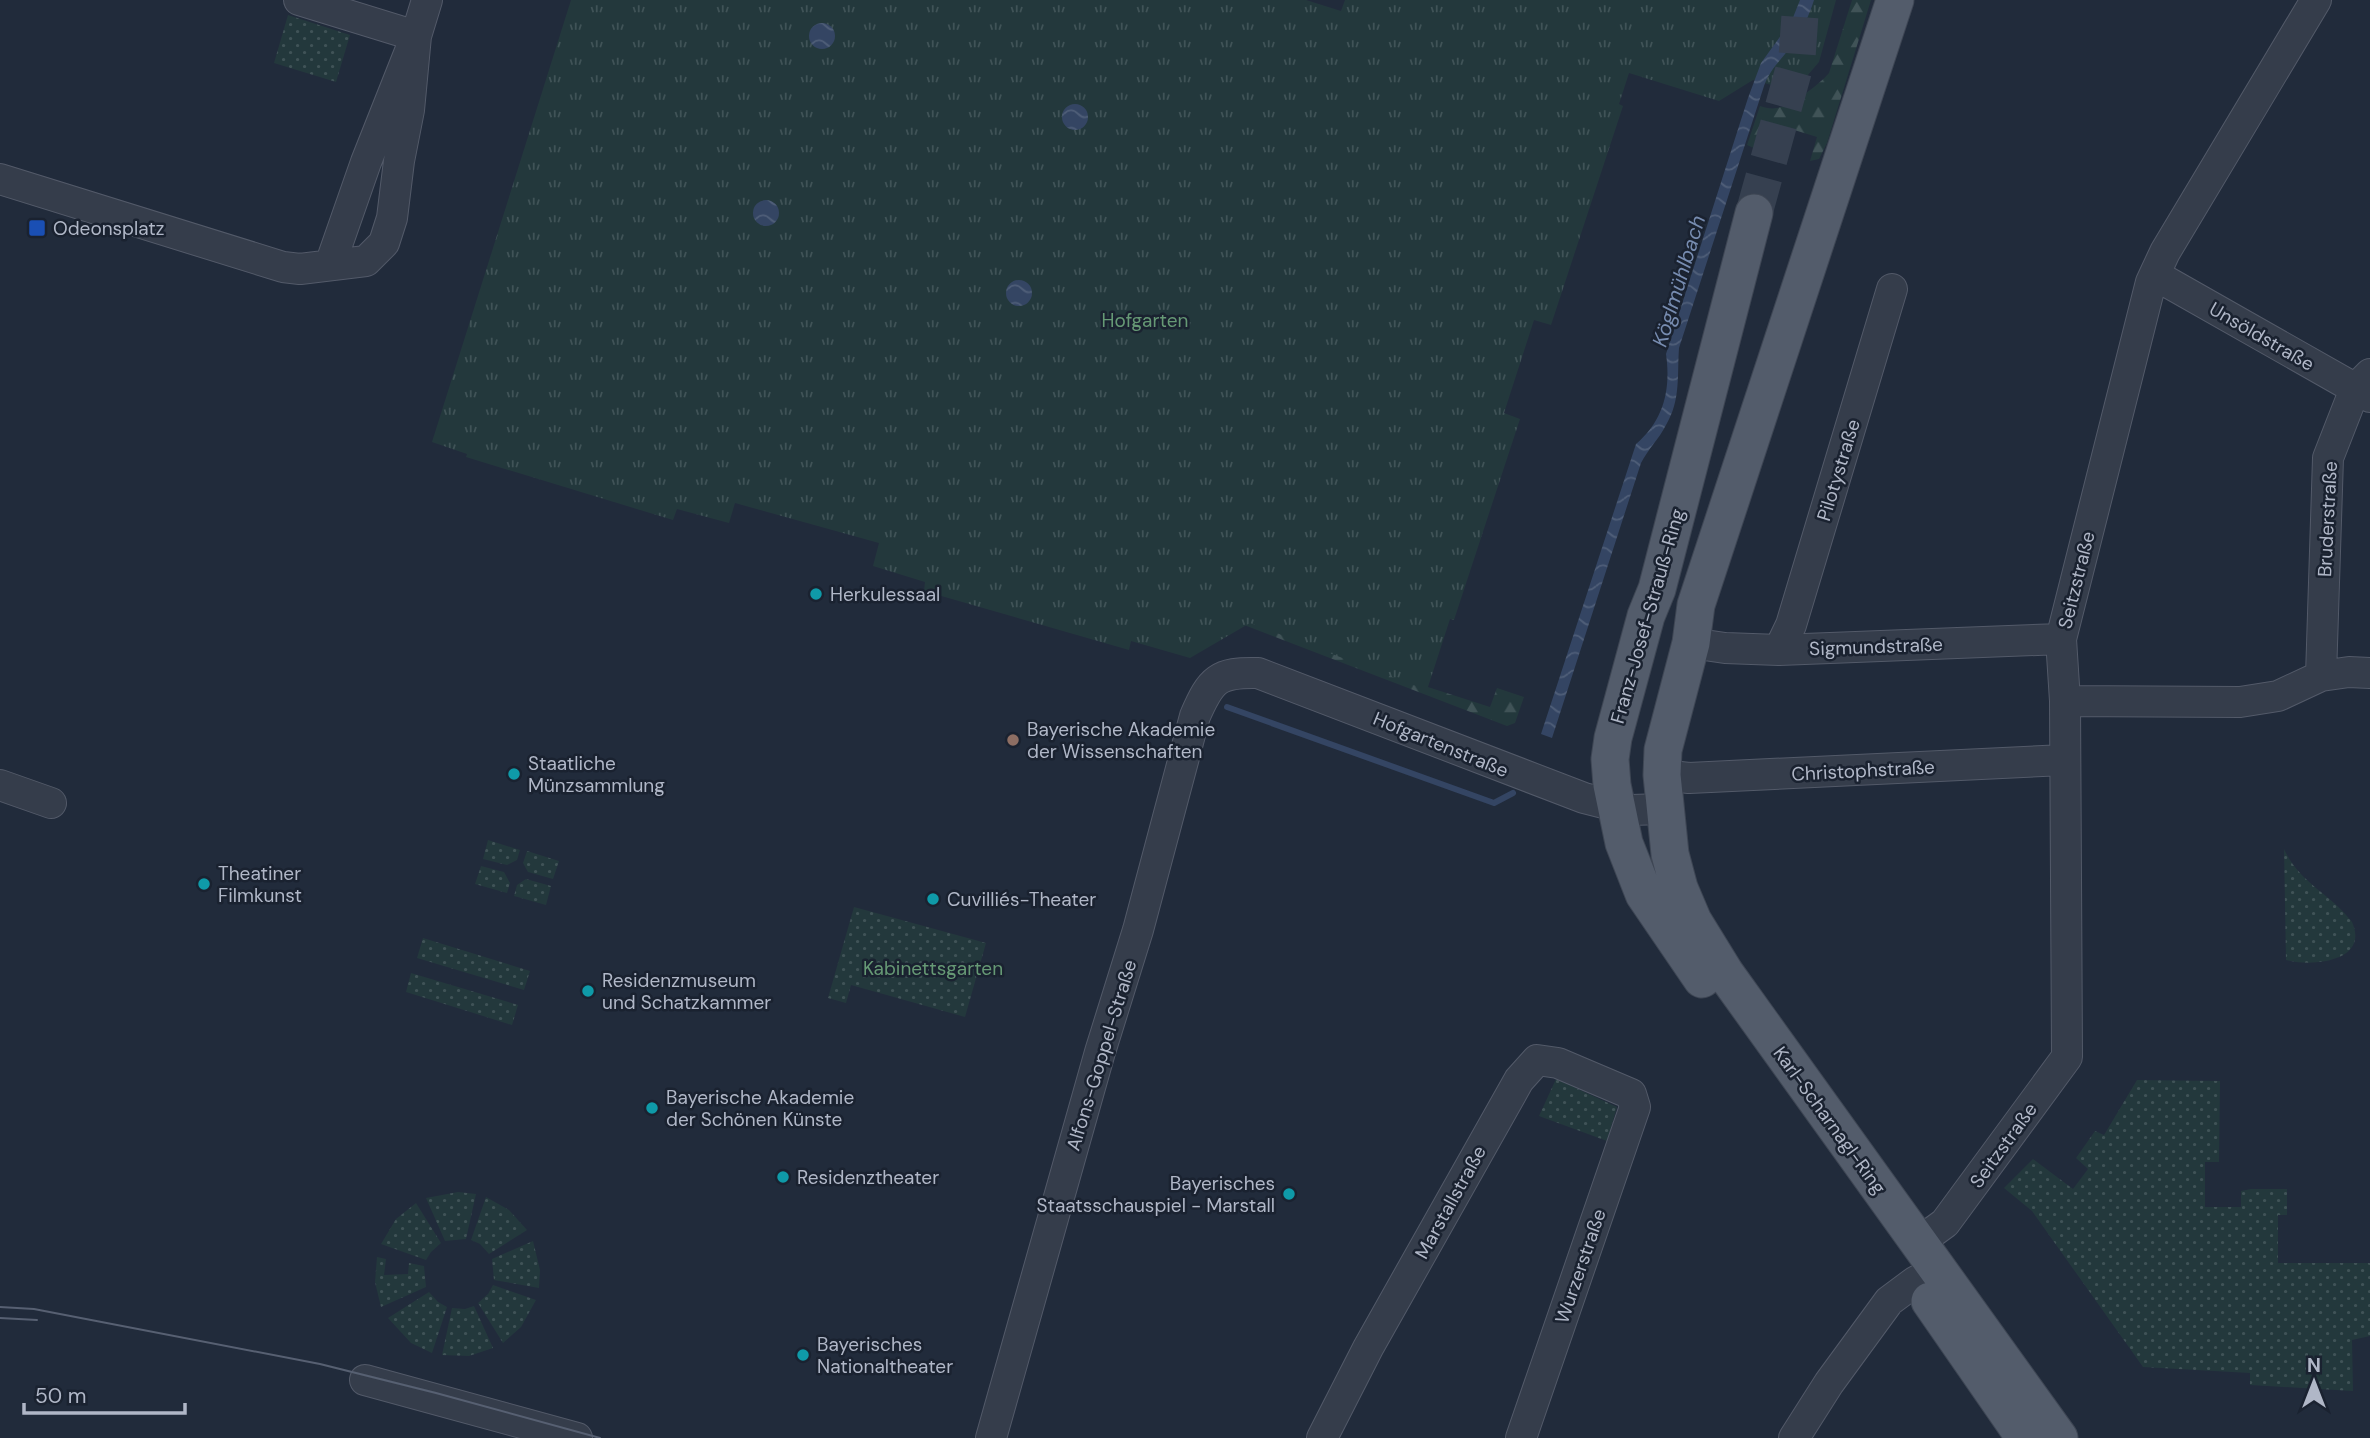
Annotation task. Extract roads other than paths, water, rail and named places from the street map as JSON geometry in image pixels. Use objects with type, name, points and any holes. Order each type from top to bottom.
[{"type":"main road","name":"Franz-Josef-Strauß-Ring","points":[[1663,792],[1663,750],[1691,643],[1696,605],[1895,0]]},
{"type":"main road","name":"Franz-Josef-Strauß-Ring","points":[[1616,808],[1610,759],[1616,728],[1646,616],[1657,589],[1754,213]]},
{"type":"main road","name":"Franz-Josef-Strauß-Ring","points":[[1616,808],[1629,778],[1674,640],[1696,605]]},
{"type":"main road","name":"Karl-Scharnagl-Ring","points":[[1663,792],[1670,854],[1679,888],[1705,942],[2059,1438]]},
{"type":"main road","name":"Karl-Scharnagl-Ring","points":[[1616,808],[1624,844],[1644,894],[1668,931],[2025,1438]]},
{"type":"street","points":[[299,0],[416,37]]},
{"type":"street","points":[[330,265],[366,162],[416,37],[427,0]]},
{"type":"street","name":"Seitzstraße","points":[[1919,1242],[1945,1223],[2067,1057],[2065,701],[2061,639],[2144,309],[2155,275],[2165,252],[2316,0]]},
{"type":"street","points":[[0,179],[283,267],[300,269],[366,261],[384,243],[392,218],[409,110],[416,37]]},
{"type":"street","name":"Unsöldstraße","points":[[2155,275],[2365,387]]},
{"type":"street","name":"Pilotystraße","points":[[1779,650],[1791,625],[1892,289]]},
{"type":"street","name":"Bruderstraße","points":[[2321,676],[2328,458],[2365,387]]},
{"type":"street","name":"Sigmundstraße","points":[[1691,643],[1725,648],[1779,650],[2061,639]]},
{"type":"street","name":"Hofgartenstraße","points":[[1220,676],[1239,672],[1258,673],[1542,784],[1616,808],[1631,810],[1663,792]]},
{"type":"street","points":[[2065,701],[2240,702],[2278,696],[2321,676],[2349,672],[2370,673]]},
{"type":"street","name":"Alfons-Goppel-Straße","points":[[991,1438],[1100,1052],[1138,930],[1195,716],[1204,696],[1220,676]]},
{"type":"street","name":"Christophstraße","points":[[1663,792],[1689,778],[2064,761]]},
{"type":"street","points":[[0,785],[51,803]]},
{"type":"street","name":"Marstallstraße","points":[[1322,1438],[1368,1348],[1519,1080],[1537,1060],[1558,1062],[1631,1094]]},
{"type":"street","name":"Wurzerstraße","points":[[1521,1438],[1635,1107],[1631,1094]]},
{"type":"street","points":[[1794,1438],[1829,1383],[1889,1301],[1916,1281]]},
{"type":"street","points":[[365,1380],[577,1438]]},
{"type":"water","points":[[1800,0],[1814,0],[1799,34],[1764,86],[1679,348],[1677,387],[1671,416],[1641,463],[1552,738],[1541,734],[1636,444],[1653,425],[1663,403],[1667,379],[1666,354],[1748,98],[1761,63],[1792,20]]},
{"type":"water","points":[[822,23],[831,27],[835,36],[831,45],[822,49],[813,45],[809,36],[813,27]]},
{"type":"water","points":[[1075,104],[1084,108],[1088,117],[1084,126],[1075,130],[1066,126],[1062,117],[1066,108]]},
{"type":"water","points":[[766,200],[775,204],[779,213],[775,222],[766,226],[757,222],[753,213],[757,204]]},
{"type":"water","points":[[1019,280],[1028,284],[1032,293],[1028,302],[1019,306],[1010,302],[1006,293],[1010,284]]},
{"type":"waterway","points":[[1227,707],[1494,803],[1513,793]]},
{"type":"tunnel","points":[[1754,213],[1797,58],[1801,0]]},
{"type":"tram line","points":[[0,1307],[34,1309],[320,1364],[600,1438]]},
{"type":"tram line","points":[[0,1318],[37,1320]]},
{"type":"place","name":"Odeonsplatz","points":[[37,228]]},
{"type":"place","name":"Herkulessaal","points":[[816,594]]},
{"type":"place","name":"Bayerische Akademie der Wissenschaften","points":[[1013,740]]},
{"type":"place","name":"Staatliche Münzsammlung","points":[[514,774]]},
{"type":"place","name":"Theatiner Filmkunst","points":[[204,884]]},
{"type":"place","name":"Cuvilliés-Theater","points":[[933,899]]},
{"type":"place","name":"Residenzmuseum und Schatzkammer","points":[[588,991]]},
{"type":"place","name":"Bayerische Akademie der Schönen Künste","points":[[652,1108]]},
{"type":"place","name":"Residenztheater","points":[[783,1177]]},
{"type":"place","name":"Bayerisches Staatsschauspiel - Marstall","points":[[1289,1194]]},
{"type":"place","name":"Bayerisches Nationaltheater","points":[[803,1355]]},
{"type":"water label","name":"Köglmühlbach","points":[[1679,281]]},
{"type":"park label","name":"Hofgarten","points":[[1145,320]]},
{"type":"park label","name":"Kabinettsgarten","points":[[933,968]]}]
